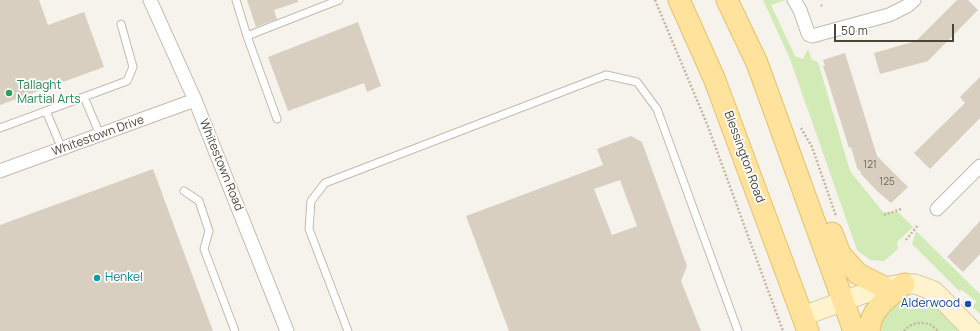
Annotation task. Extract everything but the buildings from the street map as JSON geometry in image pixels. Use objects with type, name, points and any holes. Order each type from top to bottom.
[{"type":"main road","name":"Blessington Road","points":[[679,0],[714,78],[805,324]]},
{"type":"main road","points":[[727,0],[757,63],[788,115],[840,254],[858,274],[894,285],[872,316],[869,331]]},
{"type":"main road","points":[[757,63],[854,331]]},
{"type":"street","name":"Whitestown Road","points":[[150,0],[195,100],[287,331]]},
{"type":"street","points":[[794,0],[800,10],[806,30],[809,35],[812,36],[896,13],[914,0]]},
{"type":"street","name":"Whitestown Drive","points":[[0,171],[195,100]]},
{"type":"street","points":[[937,209],[980,166]]},
{"type":"street","points":[[805,324],[844,302],[860,295],[894,285],[915,284],[934,291],[973,331]]},
{"type":"lane","points":[[236,0],[247,36],[277,119]]},
{"type":"lane","points":[[247,36],[339,0]]},
{"type":"lane","points":[[0,128],[127,81],[133,67],[121,24]]},
{"type":"lane","points":[[348,331],[309,229],[311,201],[325,184],[606,75],[637,82],[658,109],[738,331]]},
{"type":"lane","points":[[84,97],[100,135]]},
{"type":"lane","points":[[46,111],[62,149]]},
{"type":"lane","points":[[184,191],[199,201],[209,231],[204,249],[235,331]]},
{"type":"path","points":[[656,0],[708,124],[783,331]]},
{"type":"path","points":[[801,127],[812,147],[838,220]]},
{"type":"path","points":[[884,215],[901,209]]},
{"type":"path","points":[[906,240],[918,225]]},
{"type":"path","points":[[904,331],[914,324],[922,322],[931,325],[938,331]]},
{"type":"green space","points":[[763,0],[785,0],[771,5],[795,56],[803,59],[808,49],[812,60],[818,62],[850,171],[883,212],[898,212],[913,227],[897,242],[898,249],[884,261],[870,260],[857,250],[790,59]]},
{"type":"green space","points":[[916,231],[980,294],[980,314],[973,307],[976,301],[962,290],[959,291],[912,244]]},
{"type":"green space","points":[[908,297],[924,301],[936,307],[958,331],[875,331],[895,301]]},
{"type":"place","name":"Tallaght Martial Arts","points":[[9,93]]},
{"type":"place","name":"Henkel","points":[[97,278]]},
{"type":"place","name":"Alderwood","points":[[968,304]]}]
